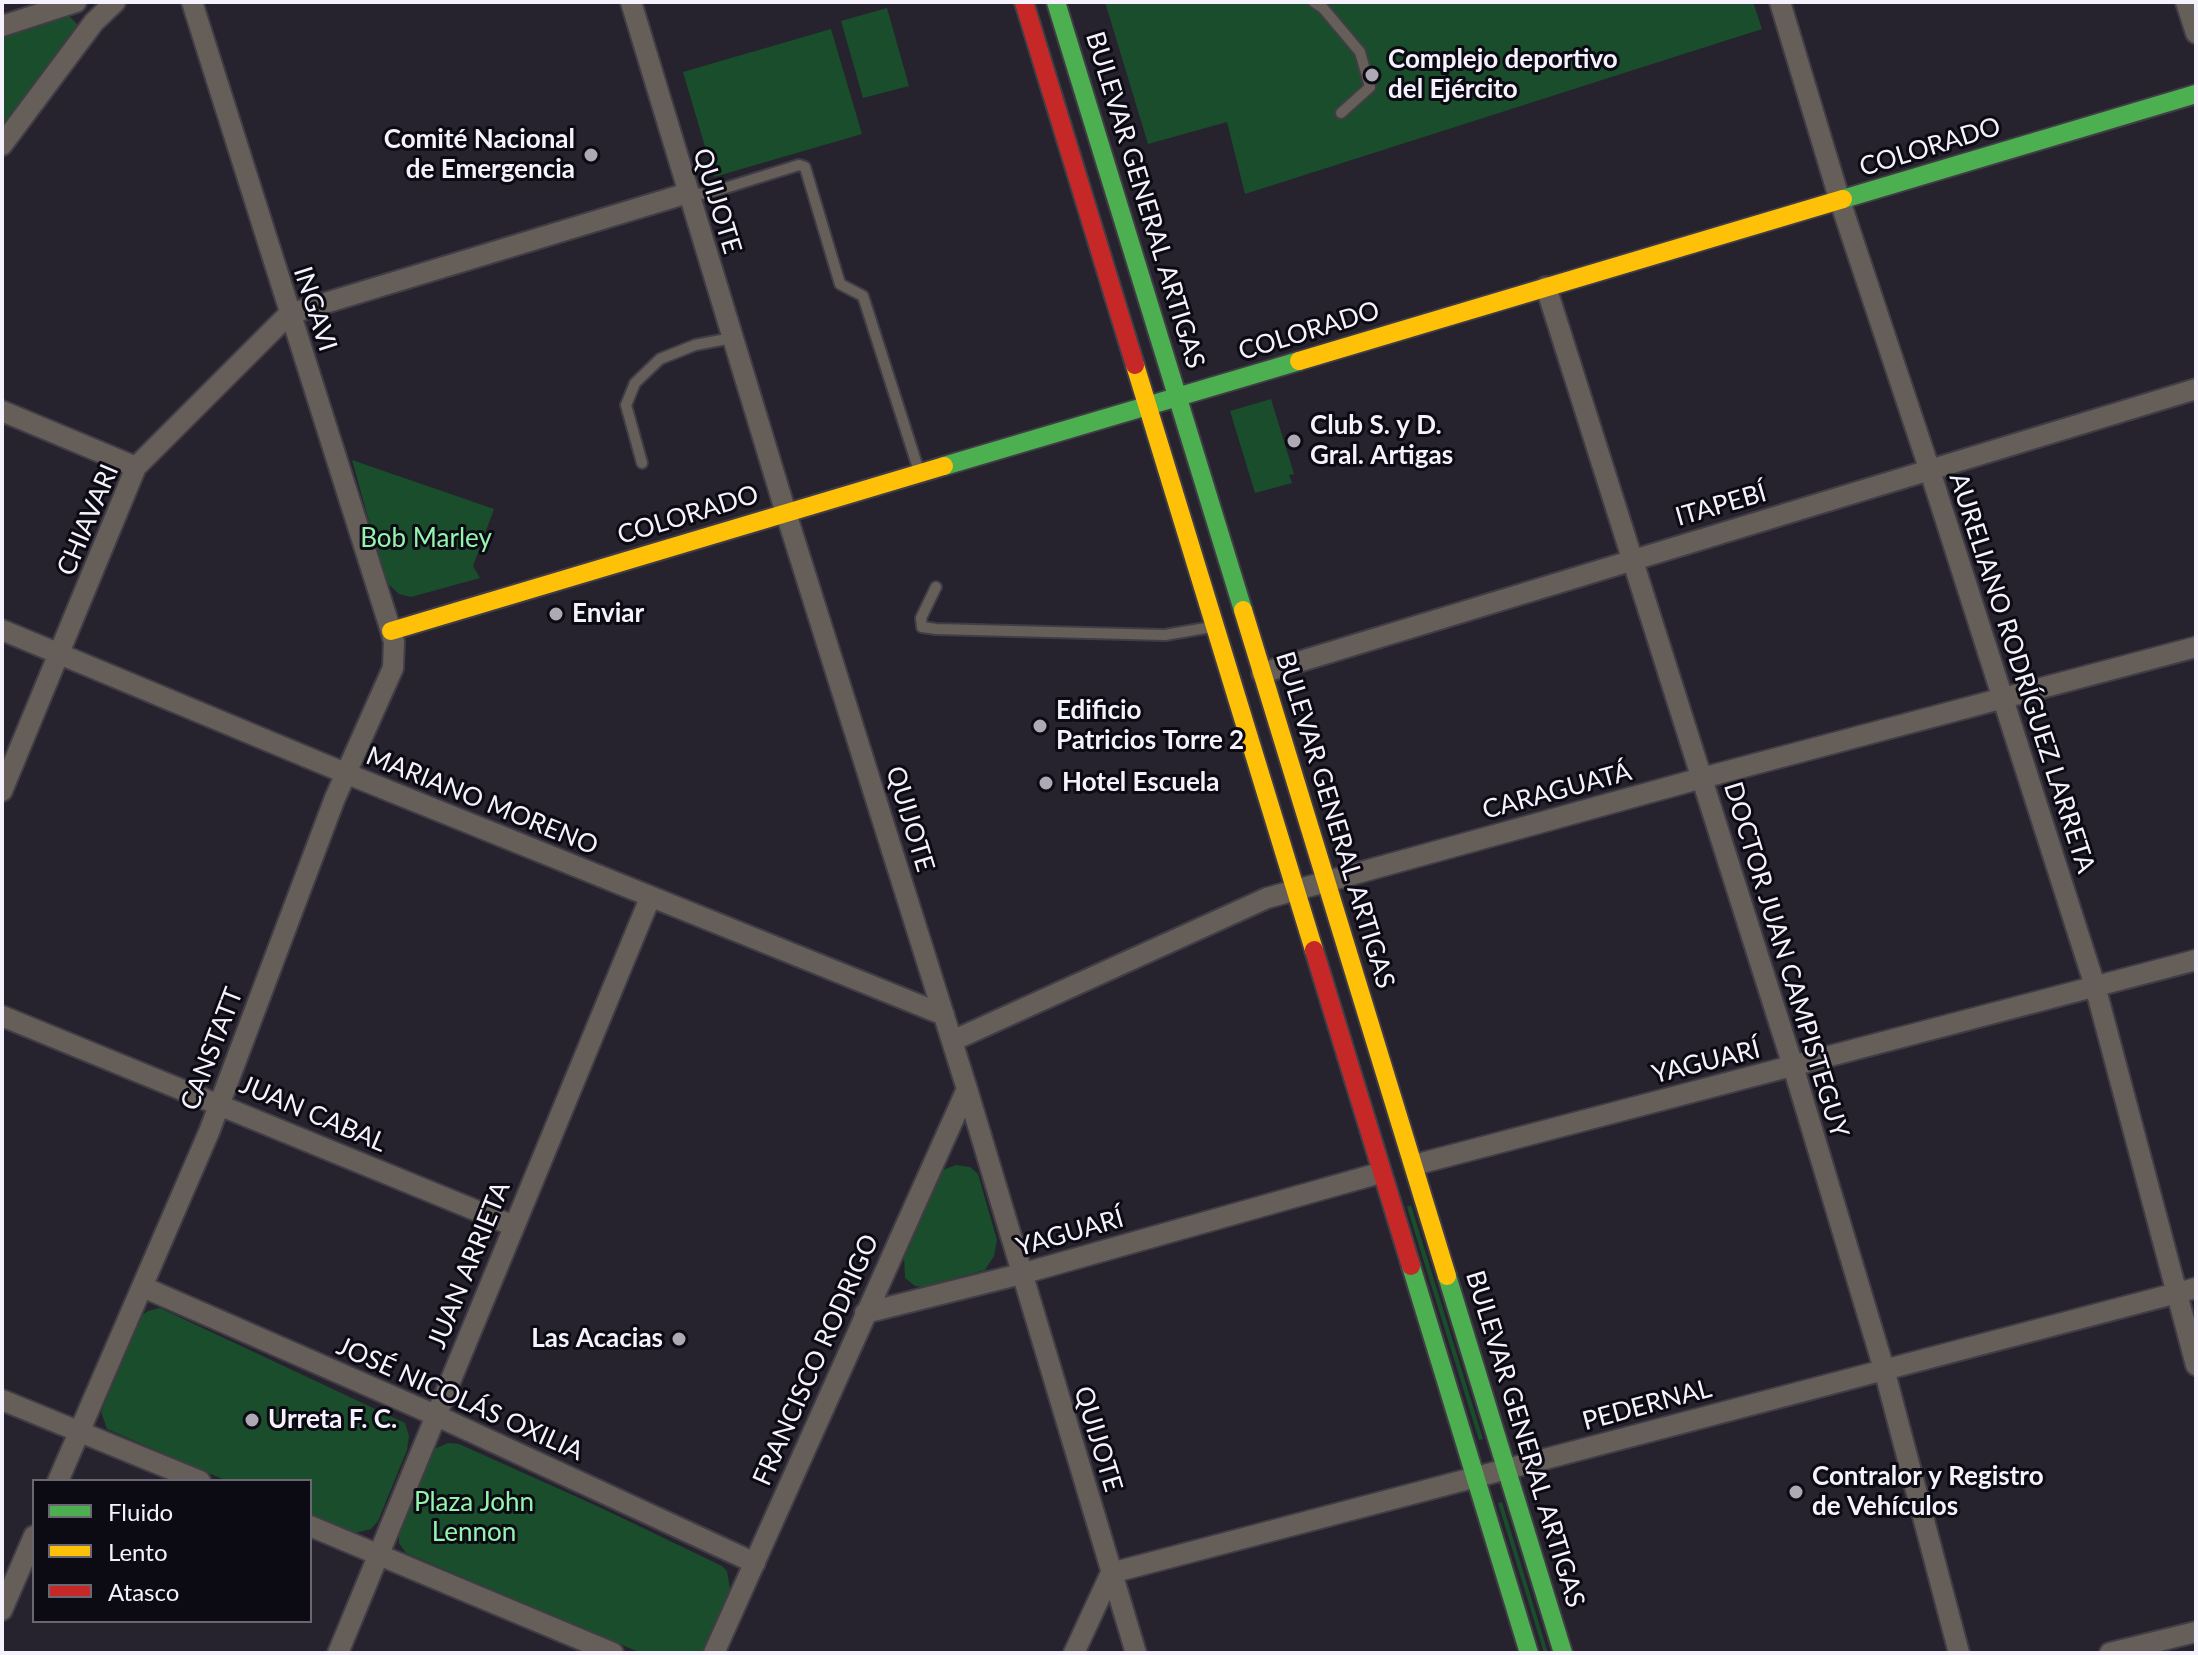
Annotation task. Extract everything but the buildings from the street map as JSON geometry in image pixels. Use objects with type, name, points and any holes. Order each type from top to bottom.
[{"type":"main road","points":[[1024,2],[1529,1653]]},
{"type":"main road","name":"BULEVAR GENERAL ARTIGAS","points":[[1056,2],[1563,1653]]},
{"type":"main road","name":"COLORADO","points":[[391,631],[2196,94]]},
{"type":"street","points":[[2,26],[76,2]]},
{"type":"street","points":[[2,145],[94,22],[115,2]]},
{"type":"street","name":"INGAVI","points":[[192,2],[391,631]]},
{"type":"street","name":"QUIJOTE","points":[[631,2],[786,513],[967,1089],[1136,1653]]},
{"type":"street","name":"AURELIANO RODRÍGUEZ LARRETA","points":[[1780,2],[1840,201],[2095,986],[2186,1290],[2196,1365]]},
{"type":"street","points":[[2186,2],[2196,33]]},
{"type":"street","points":[[289,314],[688,193]]},
{"type":"street","name":"DOCTOR JUAN CAMPISTEGUY","points":[[1546,287],[1793,1066],[1884,1369],[1959,1653]]},
{"type":"street","name":"CHIAVARI","points":[[2,791],[136,467],[289,314]]},
{"type":"street","name":"ITAPEBÍ","points":[[1262,673],[2196,389]]},
{"type":"street","points":[[2,411],[136,467]]},
{"type":"street","name":"MARIANO MORENO","points":[[2,630],[650,898],[944,1015]]},
{"type":"street","name":"CANSTATT","points":[[59,1479],[220,1103],[345,773],[393,668],[394,642],[391,631]]},
{"type":"street","name":"CARAGUATÁ","points":[[952,1041],[1267,898],[2196,647]]},
{"type":"street","name":"JUAN ARRIETA","points":[[338,1653],[650,898]]},
{"type":"street","name":"YAGUARÍ","points":[[1414,1165],[2196,960]]},
{"type":"street","name":"JUAN CABAL","points":[[2,1016],[514,1226]]},
{"type":"street","name":"FRANCISCO RODRIGO","points":[[714,1653],[967,1089]]},
{"type":"street","name":"YAGUARÍ","points":[[865,1313],[1021,1274],[1380,1173]]},
{"type":"street","name":"JOSÉ NICOLÁS OXILIA","points":[[143,1287],[435,1415],[755,1563]]},
{"type":"street","name":"PEDERNAL","points":[[1111,1573],[2186,1290]]},
{"type":"street","points":[[2,1400],[195,1479]]},
{"type":"street","points":[[312,1527],[613,1653]]},
{"type":"street","points":[[2,1610],[32,1541]]},
{"type":"street","points":[[1074,1653],[1111,1573]]},
{"type":"street","points":[[2110,1653],[2196,1632]]},
{"type":"lane","points":[[1314,2],[1323,8],[1360,52],[1370,87],[1341,113]]},
{"type":"lane","points":[[688,193],[706,194],[799,165],[805,167],[840,284],[863,296],[920,473]]},
{"type":"lane","points":[[642,463],[626,405],[635,383],[660,359],[695,345],[732,338]]},
{"type":"lane","points":[[936,587],[921,618],[922,627],[1165,635],[1214,627]]},
{"type":"green space","name":"Complejo deportivo del Ejército","points":[[1105,2],[1753,2],[1762,29],[1245,194],[1227,122],[1148,144]]},
{"type":"green space","points":[[887,8],[909,86],[863,98],[841,21]]},
{"type":"green space","points":[[69,16],[77,24],[77,31],[2,130],[2,36]]},
{"type":"green space","points":[[831,29],[862,134],[714,177],[683,72]]},
{"type":"green space","points":[[1271,399],[1294,474],[1289,475],[1292,483],[1255,493],[1230,411]]},
{"type":"green space","name":"Bob Marley","points":[[352,460],[494,509],[473,566],[480,578],[411,597],[399,594],[386,582]]},
{"type":"green space","points":[[956,1165],[970,1167],[978,1174],[997,1240],[994,1256],[985,1270],[923,1287],[915,1286],[905,1278],[904,1256],[943,1170]]},
{"type":"green space","points":[[1411,1205],[1483,1439],[1479,1440],[1407,1207]]},
{"type":"green space","name":"Urreta F. C.","points":[[160,1308],[405,1423],[409,1436],[407,1450],[378,1521],[371,1529],[355,1533],[312,1516],[312,1479],[222,1479],[107,1429],[101,1412],[141,1316]]},
{"type":"green space","name":"Plaza John Lennon","points":[[448,1443],[459,1444],[722,1566],[727,1571],[730,1589],[702,1653],[641,1653],[406,1553],[399,1543],[399,1531],[427,1459],[434,1449]]},
{"type":"green space","points":[[1502,1502],[1548,1653],[1544,1653],[1498,1503]]},
{"type":"traffic: fast","points":[[1056,2],[1243,610]]},
{"type":"traffic: fast","points":[[1843,199],[2196,94]]},
{"type":"traffic: fast","points":[[944,466],[1299,361]]},
{"type":"traffic: fast","points":[[1411,1266],[1529,1653]]},
{"type":"traffic: fast","points":[[1447,1276],[1563,1653]]},
{"type":"traffic: slow","points":[[1299,361],[1843,199]]},
{"type":"traffic: slow","points":[[1135,365],[1314,950]]},
{"type":"traffic: slow","points":[[391,631],[944,466]]},
{"type":"traffic: slow","points":[[1243,610],[1447,1276]]},
{"type":"traffic: jam","points":[[1024,2],[1135,365]]},
{"type":"traffic: jam","points":[[1314,950],[1411,1266]]},
{"type":"place","name":"Complejo deportivo del Ejército","points":[[1372,75]]},
{"type":"place","name":"Comité Nacional de Emergencia","points":[[591,155]]},
{"type":"place","name":"Club S. y D. Gral. Artigas","points":[[1294,441]]},
{"type":"place","name":"Enviar","points":[[556,614]]},
{"type":"place","name":"Edificio Patricios Torre 2","points":[[1040,726]]},
{"type":"place","name":"Hotel Escuela","points":[[1046,783]]},
{"type":"place","name":"Las Acacias","points":[[679,1339]]},
{"type":"place","name":"Urreta F. C.","points":[[252,1420]]},
{"type":"place","name":"Contralor y Registro de Vehículos","points":[[1796,1492]]}]
